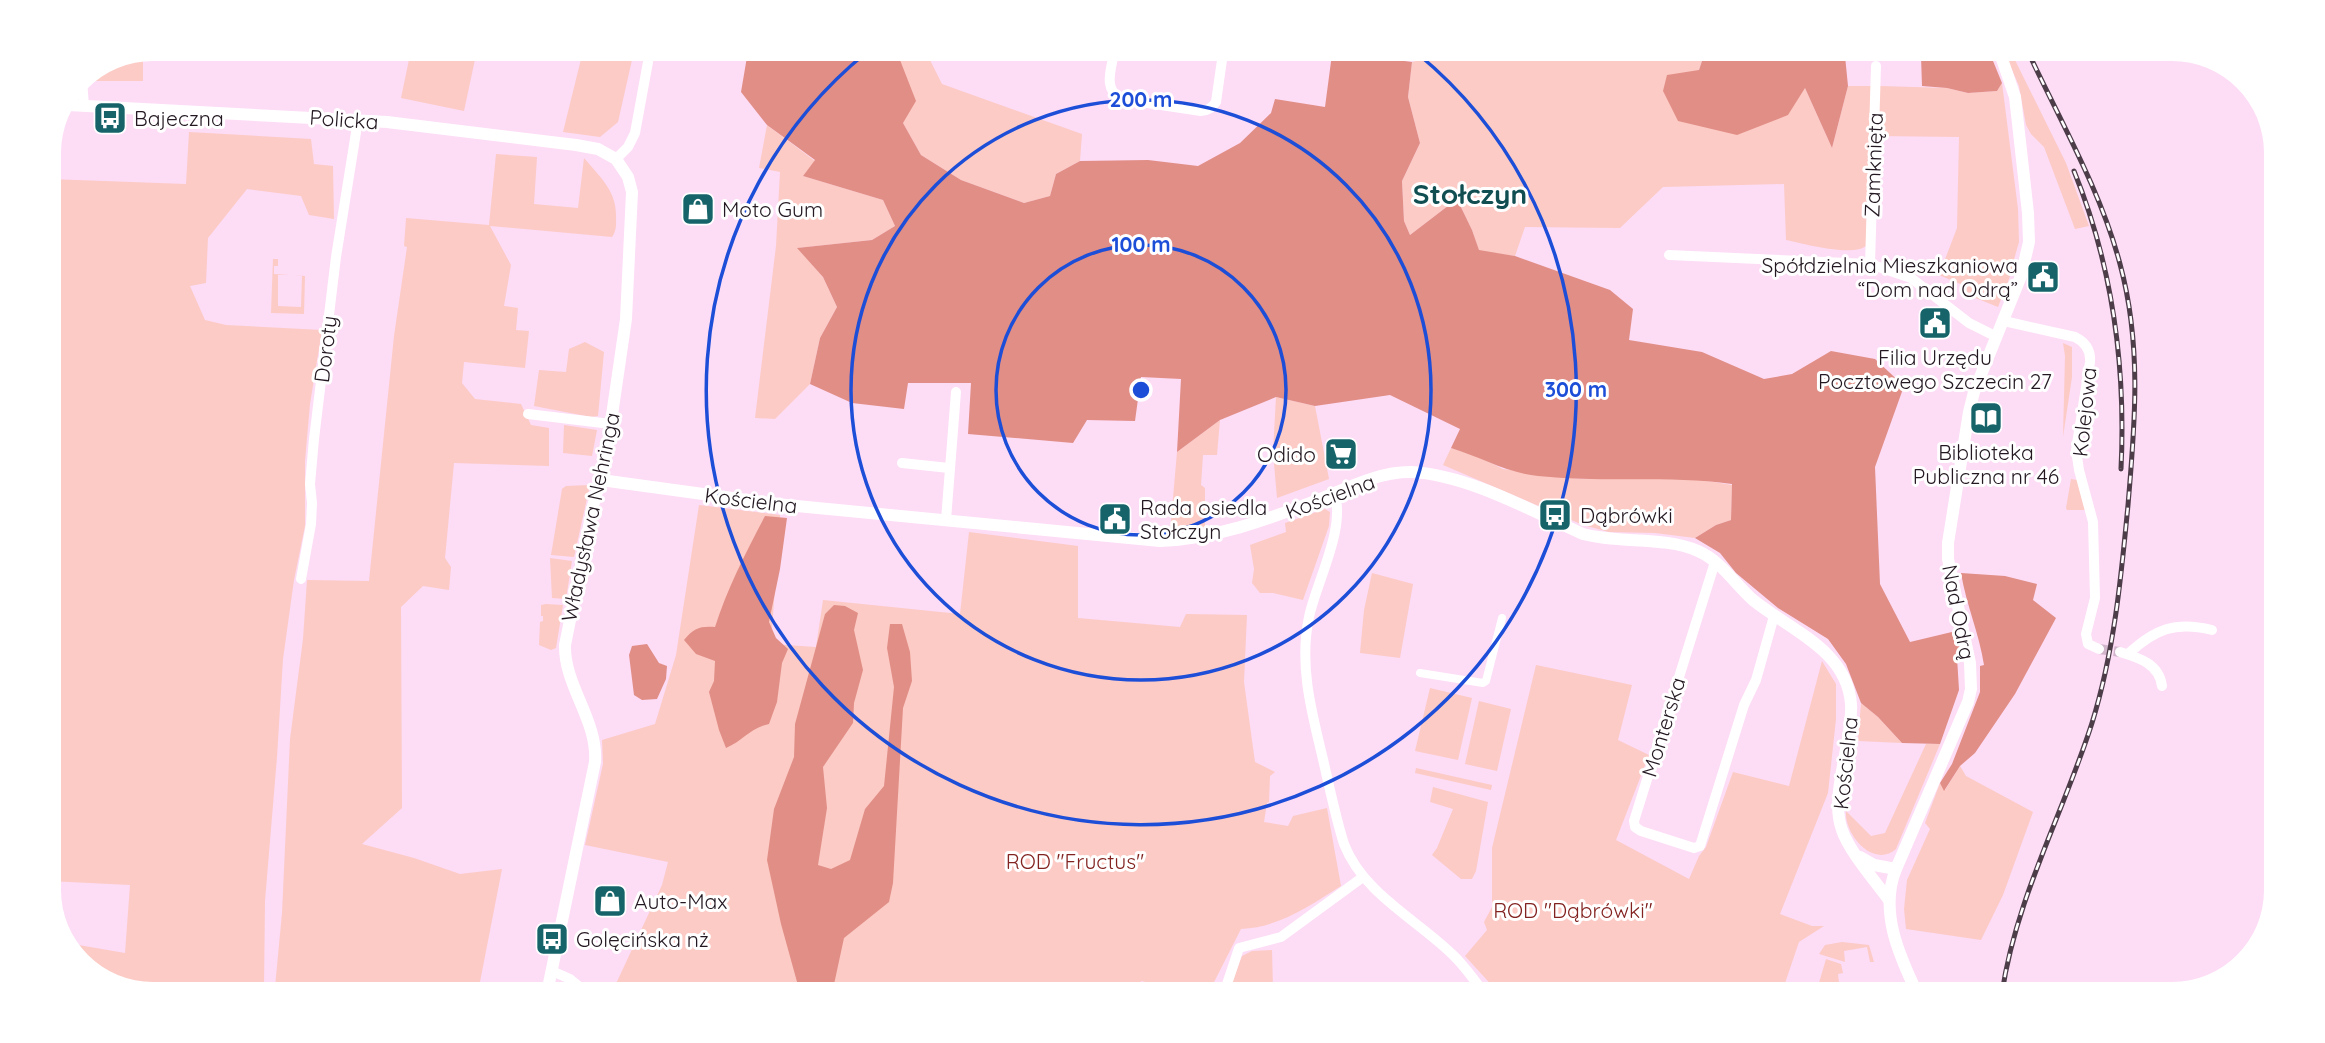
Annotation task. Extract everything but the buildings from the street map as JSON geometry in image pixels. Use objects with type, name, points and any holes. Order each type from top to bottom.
[{"type":"street","points":[[616,159],[628,147],[635,133],[648,61]]},
{"type":"street","points":[[1113,61],[1109,87],[1114,95],[1121,99],[1201,111],[1207,111],[1216,102],[1222,61]]},
{"type":"street","name":"Nad Odrą","points":[[1912,982],[1899,951],[1889,889],[1968,702],[1971,689],[1970,663],[1950,575],[1948,543],[1969,412],[2025,264],[2029,234],[2015,97],[2003,61]]},
{"type":"street","name":"Zamknięta","points":[[1870,264],[1876,66]]},
{"type":"street","points":[[83,94],[83,106]]},
{"type":"street","name":"Policka","points":[[75,106],[358,120],[576,145],[598,149],[616,159]]},
{"type":"street","name":"Doroty","points":[[300,579],[311,524],[310,484],[314,439],[336,257],[358,120]]},
{"type":"street","name":"Władysława Nehringa","points":[[549,982],[595,757],[592,733],[568,666],[565,645],[592,510],[601,480],[627,308],[632,196],[628,177],[616,159]]},
{"type":"street","points":[[1669,255],[1870,264],[1911,278],[1969,323],[1997,337]]},
{"type":"street","name":"Kolejowa","points":[[2004,321],[2075,337],[2082,341],[2089,353],[2090,362],[2076,453],[2093,522],[2095,606],[2086,641],[2091,647],[2099,649]]},
{"type":"street","points":[[946,520],[956,392]]},
{"type":"street","points":[[528,414],[611,424]]},
{"type":"street","points":[[902,463],[949,468]]},
{"type":"street","name":"Kościelna","points":[[601,480],[776,504],[1136,540],[1187,540],[1250,524],[1388,475],[1410,472],[1435,475],[1477,487],[1583,534],[1697,550],[1715,562],[1774,617],[1811,640],[1836,663],[1850,695],[1851,719],[1838,812],[1842,832],[1889,901]]},
{"type":"street","points":[[1334,493],[1338,509],[1335,529],[1310,609],[1305,640],[1312,716],[1340,832],[1349,859],[1363,877],[1453,955],[1476,982]]},
{"type":"street","name":"Monterska","points":[[1715,562],[1634,821],[1635,827],[1641,831],[1694,848],[1699,846],[1744,705],[1756,680],[1774,617]]},
{"type":"street","points":[[1420,673],[1483,684],[1502,618]]},
{"type":"street","points":[[2162,686],[2154,667],[2124,653],[2161,630],[2191,626],[2212,630]]},
{"type":"street","points":[[1856,855],[1874,865],[1896,869]]},
{"type":"street","points":[[1228,982],[1239,948],[1281,937],[1363,877]]},
{"type":"street","points":[[552,971],[571,982]]},
{"type":"green space","points":[[409,61],[475,61],[464,111],[401,98]]},
{"type":"green space","points":[[581,61],[632,61],[618,122],[600,137],[563,132]]},
{"type":"green space","points":[[900,61],[930,61],[942,84],[1082,134],[1080,161],[1056,174],[1050,196],[1024,203],[961,180],[921,155],[903,123]]},
{"type":"green space","points":[[1702,61],[1699,70],[1805,88],[1832,148],[1848,86],[1871,86],[1866,246],[1840,250],[1786,240],[1784,184],[1663,187],[1620,228],[1525,227],[1515,256],[1479,251],[1457,199],[1410,235],[1404,221],[1402,181],[1420,143],[1408,97],[1412,62]]},
{"type":"green space","points":[[2008,61],[2015,61],[2066,163],[2089,226],[2075,229],[2044,147],[2026,125],[2019,86]]},
{"type":"green space","points":[[143,62],[143,81],[97,81],[124,66]]},
{"type":"green space","points":[[2002,83],[2018,209],[2019,242],[2014,266],[1998,307],[1963,293],[1965,286],[1939,275],[1957,228],[1959,137],[1877,136],[1880,86],[1947,88],[1968,93],[1997,91]]},
{"type":"green space","points":[[767,125],[815,161],[803,176],[883,200],[895,226],[872,240],[798,248],[823,277],[837,307],[820,338],[810,384],[775,419],[755,418],[776,246],[780,172],[759,168]]},
{"type":"green space","points":[[189,132],[311,139],[314,164],[333,166],[334,219],[309,215],[301,196],[247,189],[208,238],[206,283],[190,286],[205,320],[226,325],[322,330],[310,404],[305,461],[305,526],[283,659],[265,901],[264,982],[153,982],[118,975],[97,963],[79,945],[125,953],[130,885],[61,882],[61,179],[186,184]]},
{"type":"green space","points":[[496,154],[537,157],[534,204],[578,208],[584,158],[601,177],[615,206],[616,224],[612,237],[490,226],[511,265],[504,306],[518,308],[516,330],[529,331],[525,368],[464,362],[462,383],[475,399],[521,404],[531,425],[549,428],[549,466],[454,463],[445,558],[451,567],[449,590],[423,586],[401,607],[402,808],[362,844],[460,874],[502,869],[480,982],[275,982],[282,913],[290,739],[303,639],[307,580],[369,581],[394,336],[407,247],[404,246],[406,218],[489,225]]},
{"type":"green space","points":[[273,259],[278,259],[274,274],[289,275],[278,275],[278,306],[301,307],[302,276],[293,275],[305,276],[304,314],[271,313]]},
{"type":"green space","points":[[585,342],[604,352],[598,416],[534,406],[539,370],[566,372],[569,349]]},
{"type":"green space","points":[[2063,343],[2072,347],[2072,377],[2063,437],[2065,356]]},
{"type":"green space","points":[[1276,397],[1315,406],[1329,479],[1277,498],[1273,452]]},
{"type":"green space","points":[[1220,420],[1217,455],[1203,455],[1201,485],[1205,488],[1205,527],[1170,532],[1177,452]]},
{"type":"green space","points":[[564,425],[597,430],[592,456],[563,453]]},
{"type":"green space","points":[[1451,448],[1477,456],[1503,469],[1581,479],[1696,479],[1732,485],[1731,520],[1716,525],[1695,538],[1655,533],[1609,532],[1583,525],[1443,465]]},
{"type":"green space","points":[[2071,479],[2077,480],[2085,510],[2066,508]]},
{"type":"green space","points":[[590,485],[574,557],[551,555],[562,489],[566,486]]},
{"type":"green space","name":"ROD \"Fructus\"","points":[[699,505],[780,515],[771,644],[816,647],[823,600],[960,614],[969,532],[1078,546],[1078,618],[1180,627],[1186,614],[1247,615],[1244,682],[1255,762],[1275,772],[1270,776],[1269,802],[1264,822],[1288,826],[1293,816],[1327,808],[1341,886],[1281,920],[1241,929],[1214,982],[617,982],[662,885],[668,862],[585,845],[603,764],[602,740],[655,724],[676,655]]},
{"type":"green space","points":[[1325,509],[1330,512],[1329,526],[1303,600],[1260,593],[1252,583],[1254,569],[1250,545],[1286,532],[1285,523]]},
{"type":"green space","points":[[550,558],[572,561],[566,599],[552,598]]},
{"type":"green space","points":[[1372,573],[1413,584],[1400,658],[1360,653],[1364,610]]},
{"type":"green space","points":[[541,605],[563,605],[556,648],[551,650],[539,645],[540,622],[543,621]]},
{"type":"green space","name":"ROD \"Dąbrówki\"","points":[[1822,661],[1836,684],[1836,719],[1828,793],[1780,914],[1812,926],[1824,926],[1799,942],[1785,982],[1489,982],[1465,956],[1487,930],[1484,922],[1492,907],[1492,848],[1536,665],[1632,685],[1618,740],[1649,755],[1616,840],[1689,879],[1706,847],[1733,772],[1789,786]]},
{"type":"green space","points":[[1430,688],[1472,698],[1458,760],[1415,751]]},
{"type":"green space","points":[[1479,701],[1511,709],[1497,771],[1465,764]]},
{"type":"green space","points":[[1861,703],[1878,717],[1902,743],[1858,741]]},
{"type":"green space","points":[[1926,744],[1940,744],[1896,849],[1887,854],[1870,852],[1855,838],[1846,811],[1871,836],[1885,833]]},
{"type":"green space","points":[[1960,766],[1966,776],[2033,812],[2003,895],[1981,940],[1906,929],[1904,909],[1907,880],[1930,829],[1925,823],[1940,783],[1945,790]]},
{"type":"green space","points":[[1416,768],[1492,785],[1491,790],[1415,773]]},
{"type":"green space","points":[[1433,787],[1488,802],[1476,871],[1472,879],[1461,879],[1432,855],[1453,809],[1430,802]]},
{"type":"green space","points":[[1842,942],[1869,945],[1874,962],[1870,962],[1867,947],[1844,951],[1845,962],[1819,954],[1825,945]]},
{"type":"green space","points":[[1272,950],[1273,982],[1232,982],[1242,956],[1252,951]]},
{"type":"green space","points":[[1826,959],[1841,964],[1843,973],[1838,974],[1839,982],[1819,982]]},
{"type":"shaded area","points":[[746,61],[900,61],[916,101],[903,123],[921,155],[961,180],[1024,203],[1050,196],[1056,174],[1080,161],[1148,160],[1198,166],[1240,143],[1271,113],[1275,99],[1325,107],[1331,61],[1412,62],[1408,97],[1420,143],[1402,181],[1404,221],[1410,235],[1457,199],[1479,250],[1515,256],[1610,290],[1633,309],[1629,340],[1702,352],[1764,379],[1792,374],[1831,351],[1875,359],[1904,386],[1875,467],[1880,584],[1910,642],[1956,631],[1961,655],[1957,657],[1959,690],[1940,744],[1902,743],[1861,703],[1846,664],[1828,639],[1778,608],[1736,573],[1720,553],[1695,538],[1716,525],[1731,520],[1732,484],[1684,480],[1562,478],[1516,472],[1451,448],[1460,429],[1390,395],[1315,406],[1276,397],[1220,420],[1177,452],[1181,379],[1141,377],[1135,421],[1087,420],[1073,443],[968,434],[971,383],[908,383],[904,409],[852,403],[810,384],[820,338],[837,307],[823,277],[797,248],[872,240],[895,226],[883,200],[803,176],[815,160],[767,125],[741,92]]},
{"type":"shaded area","points":[[1702,61],[1846,61],[1848,86],[1832,148],[1805,88],[1788,115],[1737,135],[1678,121],[1663,91],[1667,75],[1699,70]]},
{"type":"shaded area","points":[[1921,61],[1993,61],[2002,83],[1997,91],[1968,93],[1922,86]]},
{"type":"shaded area","points":[[765,516],[787,518],[769,622],[776,638],[788,649],[782,663],[777,702],[769,724],[757,728],[726,748],[709,692],[714,681],[715,661],[696,654],[684,640],[698,629],[715,627],[731,585]]},
{"type":"shaded area","points":[[1961,573],[2005,576],[2037,584],[2033,600],[2056,618],[2015,694],[1975,753],[1960,766],[1944,791],[1940,783],[1952,764],[1980,692],[1980,666],[1984,665]]},
{"type":"shaded area","points":[[834,605],[845,606],[858,613],[854,630],[863,670],[854,703],[853,723],[823,767],[827,808],[818,865],[831,869],[850,860],[865,809],[884,786],[894,687],[887,648],[890,624],[902,624],[910,652],[912,681],[903,708],[893,883],[889,902],[844,938],[835,982],[797,982],[767,860],[774,809],[794,757],[795,724],[825,614]]},
{"type":"shaded area","points":[[647,644],[659,663],[667,666],[666,679],[657,699],[642,700],[634,695],[629,655],[632,646]]},
{"type":"tunnel","points":[[2099,649],[2120,652]]},
{"type":"railway","points":[[2004,982],[2029,890],[2092,723],[2106,669],[2123,560],[2131,475],[2135,384],[2132,324],[2112,237],[2092,184],[2032,61]]},
{"type":"railway","points":[[2074,171],[2098,244],[2114,317],[2121,392],[2121,469]]},
{"type":"place","name":"Bajeczna","points":[[110,118]]},
{"type":"place","name":"Moto Gum","points":[[698,209]]},
{"type":"place","name":"Spółdzielnia Mieszkaniowa “Dom nad Odrą”","points":[[2043,277]]},
{"type":"place","name":"Filia Urzędu Pocztowego Szczecin 27","points":[[1935,323]]},
{"type":"place","name":"Biblioteka Publiczna nr 46","points":[[1986,418]]},
{"type":"place","name":"Odido","points":[[1341,454]]},
{"type":"place","name":"Dąbrówki","points":[[1555,515]]},
{"type":"place","name":"Rada osiedla Stołczyn","points":[[1115,519]]},
{"type":"place","name":"Auto-Max","points":[[610,901]]},
{"type":"place","name":"Golęcińska nż","points":[[552,939]]},
{"type":"district","name":"Stołczyn","points":[[1470,193]]}]
